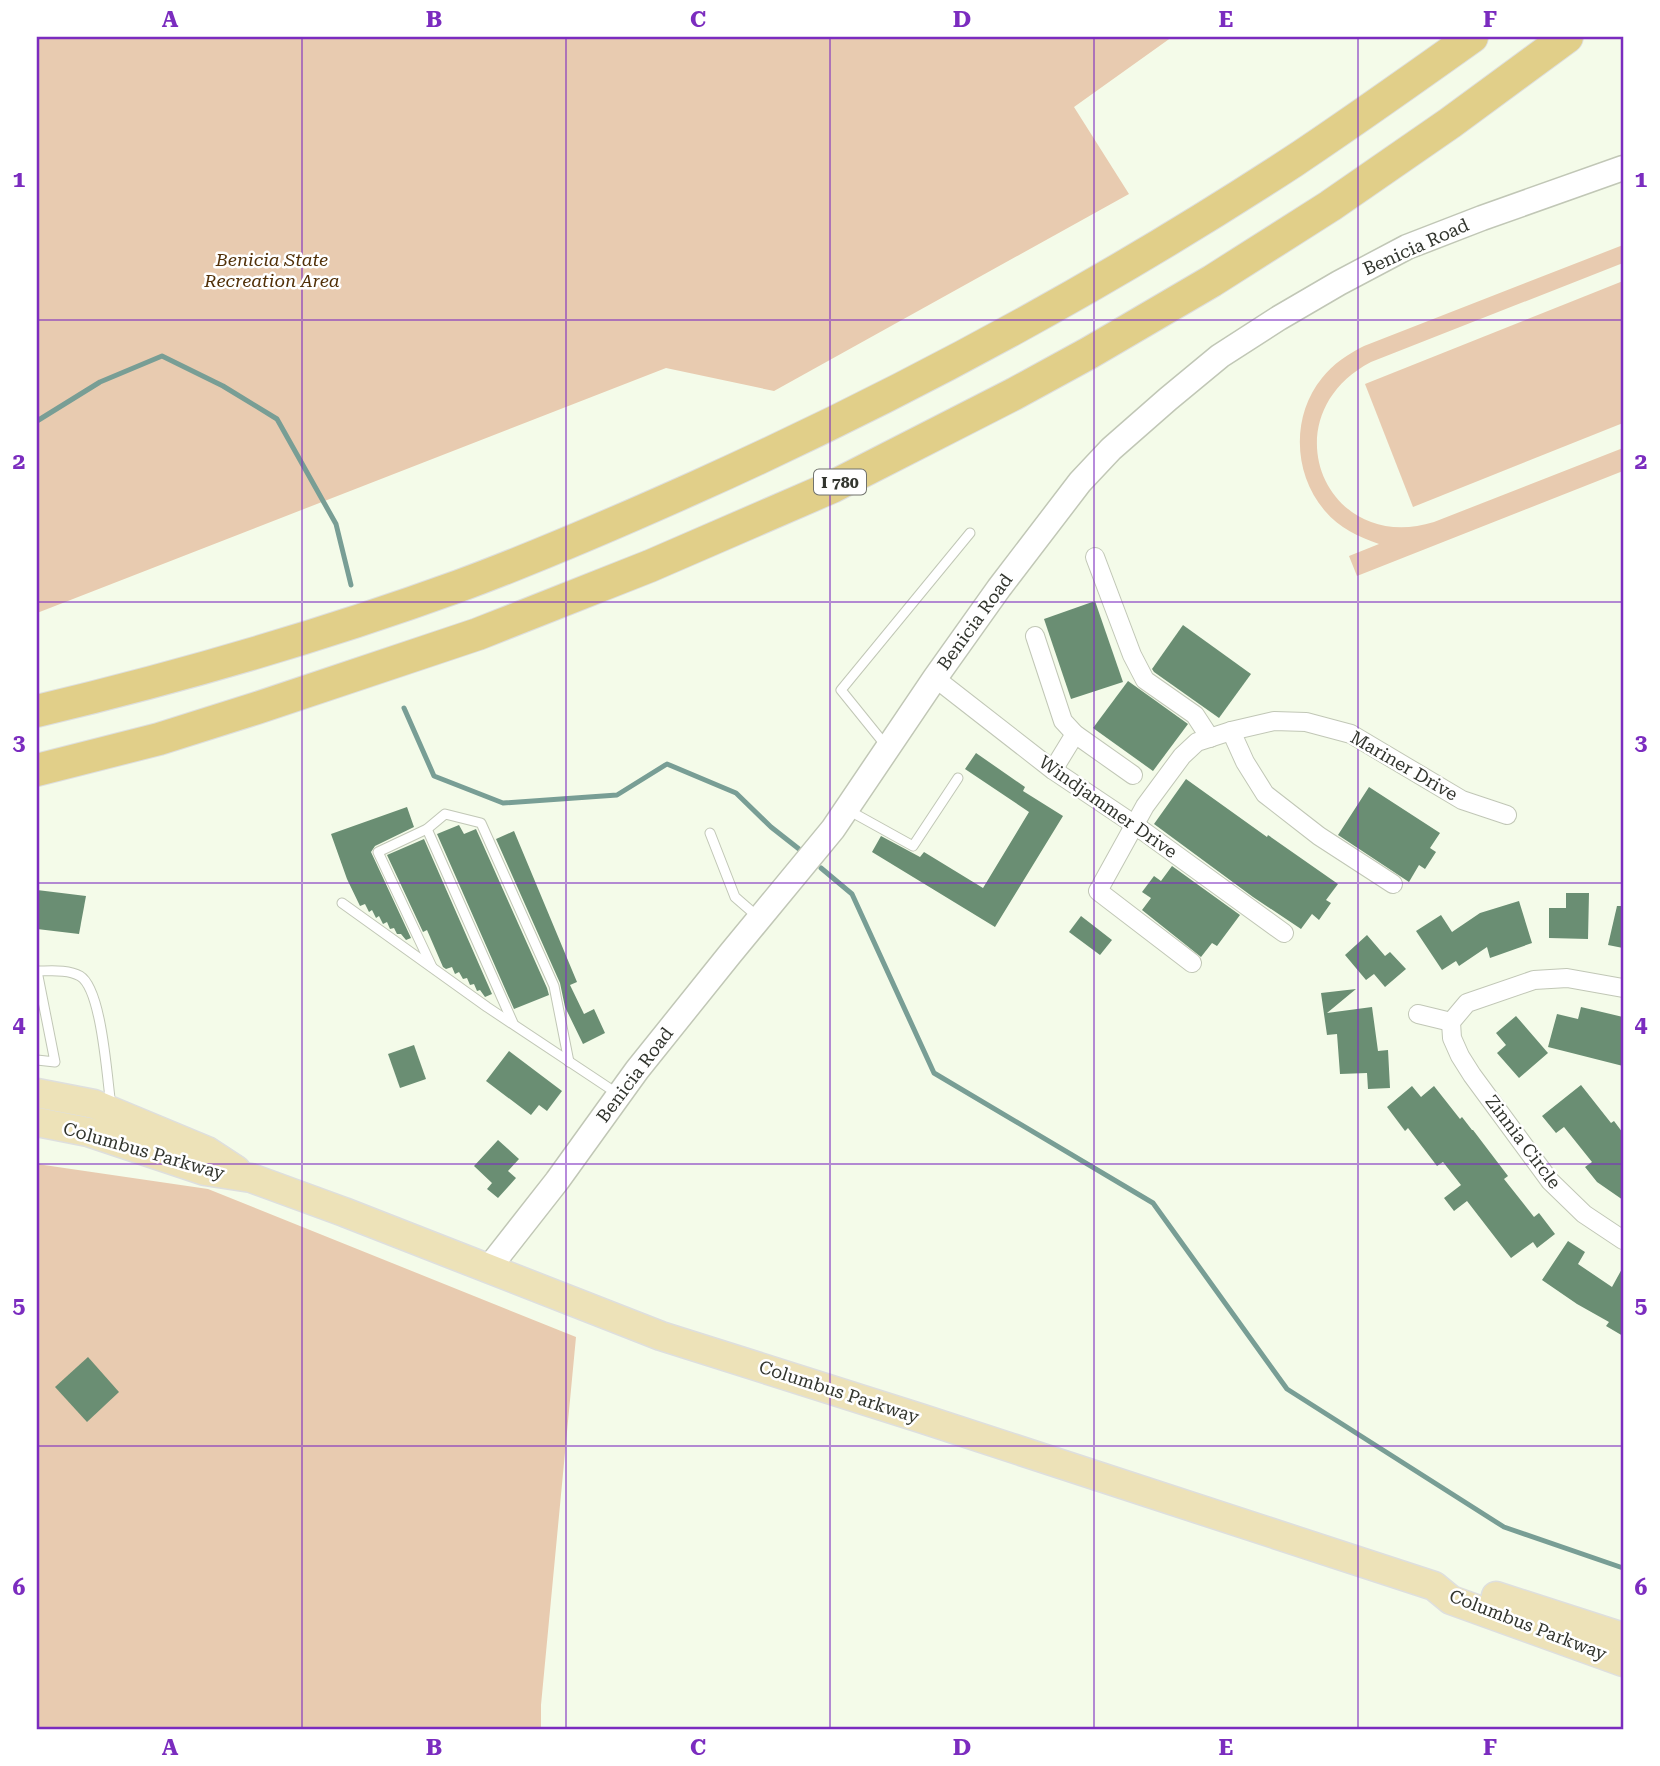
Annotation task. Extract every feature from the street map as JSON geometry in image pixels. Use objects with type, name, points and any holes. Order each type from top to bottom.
[{"type":"highway","points":[[37,711],[225,662],[387,611],[608,527],[750,463],[935,372],[1059,303],[1295,160],[1472,37]]},
{"type":"highway","name":"I 780","points":[[37,770],[172,735],[478,634],[650,566],[832,486],[1025,388],[1212,281],[1341,198],[1567,37]]},
{"type":"main road","name":"Benicia Road","points":[[488,1269],[637,1070],[833,829],[1007,577],[1080,482],[1111,449],[1220,356],[1339,283],[1407,247],[1623,168]]},
{"type":"main road","name":"Columbus Parkway","points":[[37,1093],[94,1104],[111,1125]]},
{"type":"main road","name":"Columbus Parkway","points":[[37,1122],[88,1132],[111,1125],[206,1151],[251,1178],[661,1336],[1434,1586],[1451,1600],[1623,1662]]},
{"type":"main road","name":"Columbus Parkway","points":[[1434,1586],[1456,1584],[1623,1637]]},
{"type":"street","points":[[1095,557],[1132,655],[1145,680],[1195,715],[1210,738]]},
{"type":"street","points":[[1035,636],[1063,721],[1075,734],[1133,775]]},
{"type":"street","name":"Windjammer Drive","points":[[935,678],[1053,770],[1135,825],[1284,933]]},
{"type":"street","name":"Mariner Drive","points":[[1192,964],[1098,891],[1145,806],[1182,756],[1197,742],[1274,721],[1306,722],[1351,734],[1462,800],[1507,815]]},
{"type":"street","points":[[1231,731],[1245,762],[1265,794],[1319,836],[1393,884]]},
{"type":"street","points":[[1053,770],[1075,734]]},
{"type":"street","points":[[1418,1014],[1451,1022],[1467,1003],[1534,980],[1567,978],[1623,988]]},
{"type":"street","name":"Zinnia Circle","points":[[1451,1022],[1452,1038],[1460,1056],[1550,1181],[1584,1214],[1623,1240]]},
{"type":"lane","points":[[888,748],[841,691],[970,533]]},
{"type":"lane","points":[[846,809],[913,846],[958,778]]},
{"type":"lane","points":[[432,967],[378,852],[427,829],[444,814],[481,822],[554,986],[569,1062]]},
{"type":"lane","points":[[427,829],[514,1024]]},
{"type":"lane","points":[[710,833],[735,897],[759,918]]},
{"type":"lane","points":[[342,903],[619,1096]]},
{"type":"lane","points":[[37,1060],[55,1062],[37,971],[70,972],[81,976],[90,987],[97,1007],[111,1125]]},
{"type":"green space","name":"Benicia State Recreation Area","points":[[37,37],[1172,37],[1074,107],[1129,194],[774,391],[666,368],[37,613]]},
{"type":"green space","points":[[1623,245],[1623,263],[1371,362],[1340,386],[1322,415],[1317,445],[1323,475],[1339,501],[1364,519],[1396,527],[1434,522],[1623,448],[1623,471],[1357,576],[1349,556],[1379,544],[1350,531],[1325,511],[1314,496],[1302,463],[1301,427],[1305,410],[1322,378],[1341,360],[1364,346]]},
{"type":"green space","points":[[1623,281],[1623,423],[1413,507],[1365,384]]},
{"type":"green space","points":[[37,1164],[208,1189],[576,1337],[541,1705],[541,1729],[37,1729]]},
{"type":"building","points":[[1095,601],[1123,682],[1071,699],[1044,619]]},
{"type":"building","points":[[1183,625],[1251,674],[1219,718],[1152,669]]},
{"type":"building","points":[[1128,681],[1188,724],[1153,771],[1093,728]]},
{"type":"building","points":[[976,753],[1025,787],[1023,791],[1063,816],[995,927],[872,852],[881,836],[920,857],[924,852],[983,888],[1029,812],[965,769]]},
{"type":"building","points":[[1186,779],[1338,884],[1326,900],[1331,903],[1319,920],[1312,914],[1301,929],[1154,824]]},
{"type":"building","points":[[1369,787],[1440,833],[1430,848],[1436,852],[1425,869],[1419,865],[1409,882],[1338,835]]},
{"type":"building","points":[[407,807],[414,827],[375,846],[371,852],[411,938],[406,940],[401,934],[397,934],[394,928],[390,929],[387,922],[383,924],[379,916],[376,918],[372,910],[369,912],[365,904],[360,906],[331,834]]},
{"type":"building","points":[[459,825],[464,834],[476,829],[549,995],[514,1009],[437,834]]},
{"type":"building","points":[[514,831],[577,982],[570,985],[584,1014],[594,1009],[605,1033],[583,1044],[565,1007],[560,983],[496,839]]},
{"type":"building","points":[[424,839],[492,994],[485,997],[480,990],[477,991],[474,984],[470,985],[467,978],[463,979],[459,972],[455,974],[452,967],[443,967],[427,930],[423,932],[387,855]]},
{"type":"building","points":[[1172,866],[1240,915],[1217,946],[1212,943],[1201,957],[1142,910],[1151,898],[1142,892],[1154,876],[1161,881]]},
{"type":"building","points":[[37,890],[86,896],[79,934],[37,929]]},
{"type":"building","points":[[1566,893],[1589,893],[1588,939],[1549,938],[1549,908],[1566,908]]},
{"type":"building","points":[[1519,901],[1532,943],[1490,958],[1487,947],[1459,966],[1456,961],[1442,970],[1416,931],[1441,915],[1452,932],[1480,913]]},
{"type":"building","points":[[1617,906],[1623,906],[1623,948],[1608,945]]},
{"type":"building","points":[[1081,916],[1112,940],[1100,955],[1069,932]]},
{"type":"building","points":[[1367,935],[1385,956],[1390,952],[1406,969],[1385,987],[1374,974],[1366,980],[1345,955]]},
{"type":"building","points":[[1356,989],[1327,1013],[1372,1007],[1378,1051],[1388,1050],[1390,1088],[1368,1089],[1367,1073],[1340,1074],[1337,1034],[1327,1035],[1321,993]]},
{"type":"building","points":[[1581,1007],[1623,1017],[1623,1066],[1548,1047],[1557,1014],[1578,1019]]},
{"type":"building","points":[[1516,1016],[1548,1053],[1519,1078],[1497,1053],[1506,1045],[1496,1033]]},
{"type":"building","points":[[414,1045],[426,1079],[400,1088],[388,1054]]},
{"type":"building","points":[[509,1051],[562,1091],[547,1111],[539,1105],[531,1115],[486,1081]]},
{"type":"building","points":[[1581,1085],[1611,1123],[1614,1121],[1623,1133],[1623,1200],[1597,1182],[1585,1167],[1592,1162],[1564,1127],[1556,1133],[1542,1116]]},
{"type":"building","points":[[1412,1086],[1421,1097],[1434,1086],[1460,1119],[1462,1117],[1473,1130],[1508,1176],[1504,1179],[1534,1217],[1539,1213],[1555,1234],[1537,1248],[1533,1242],[1511,1258],[1467,1201],[1454,1211],[1444,1198],[1461,1185],[1443,1162],[1437,1166],[1408,1128],[1405,1131],[1387,1107]]},
{"type":"building","points":[[498,1140],[519,1159],[508,1171],[516,1178],[498,1198],[487,1189],[492,1183],[474,1166]]},
{"type":"building","points":[[1568,1241],[1585,1252],[1578,1264],[1612,1287],[1623,1267],[1623,1336],[1606,1326],[1609,1322],[1542,1280]]},
{"type":"building","points":[[88,1357],[119,1392],[87,1422],[55,1387]]},
{"type":"waterway","points":[[37,421],[100,382],[162,356],[223,386],[277,419],[336,524],[351,585]]},
{"type":"waterway","points":[[404,708],[434,776],[503,803],[617,795],[667,764],[736,793],[771,827],[799,849]]},
{"type":"waterway","points":[[821,868],[852,894],[934,1073],[1153,1203],[1287,1389],[1504,1527],[1623,1568]]}]
